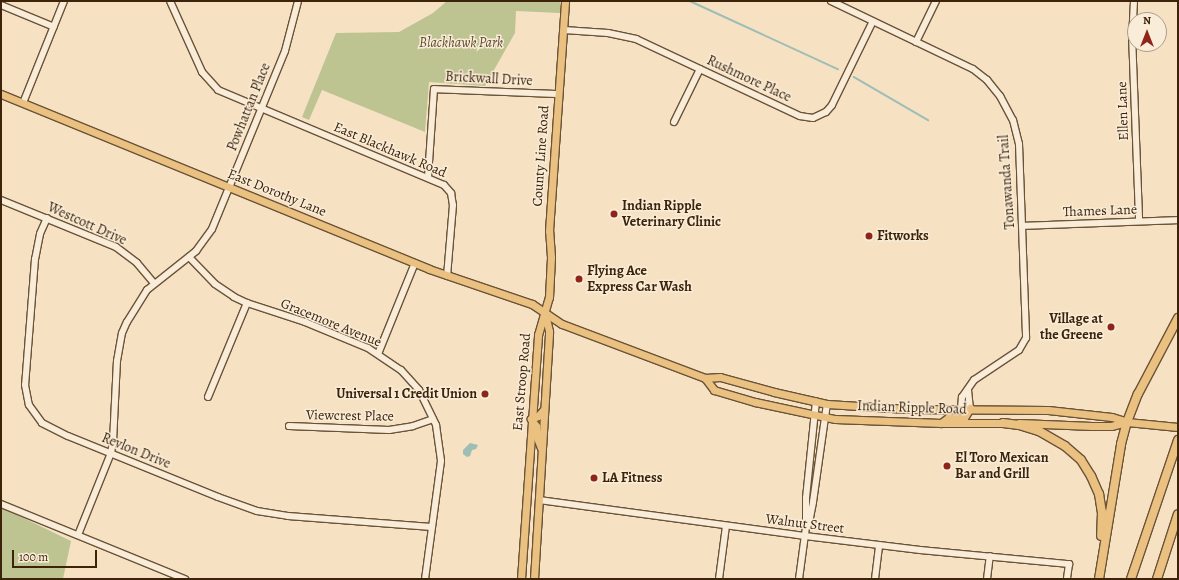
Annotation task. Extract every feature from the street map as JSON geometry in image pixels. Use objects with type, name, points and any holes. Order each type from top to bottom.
[{"type":"highway","points":[[1098,579],[1121,444],[1127,422],[1138,394],[1178,318]]},
{"type":"highway","points":[[1003,423],[1028,428],[1053,438],[1070,450],[1088,471],[1099,494],[1102,512],[1098,579]]},
{"type":"highway","points":[[1131,579],[1178,440]]},
{"type":"highway","points":[[1157,579],[1178,514]]},
{"type":"main road","name":"County Line Road","points":[[545,312],[549,297],[551,257],[550,230],[565,1]]},
{"type":"main road","name":"East Dorothy Lane","points":[[1,94],[447,276],[468,284],[484,286],[532,304],[545,312]]},
{"type":"main road","name":"Indian Ripple Road","points":[[545,312],[562,324],[706,378],[720,377],[827,404],[907,409],[970,408],[1048,410],[1091,413],[1112,417],[1127,422],[1178,427]]},
{"type":"main road","name":"East Stroop Road","points":[[534,579],[549,331],[545,312]]},
{"type":"main road","name":"East Stroop Road","points":[[521,579],[538,335],[545,312]]},
{"type":"main road","name":"Indian Ripple Road","points":[[706,378],[714,390],[755,402],[835,419],[940,423],[1098,426],[1127,422]]},
{"type":"main road","points":[[542,450],[536,435],[536,426],[531,419],[538,416],[544,408]]},
{"type":"main road","points":[[940,423],[949,417],[964,418],[970,408]]},
{"type":"street","points":[[23,103],[64,1]]},
{"type":"street","name":"East Blackhawk Road","points":[[170,1],[198,64],[207,80],[224,94],[428,177],[444,185],[452,197],[447,276]]},
{"type":"street","name":"Powhattan Place","points":[[78,535],[111,453],[113,442],[117,361],[122,332],[135,306],[154,283],[189,257],[200,246],[212,229],[285,51],[298,1]]},
{"type":"street","name":"Tonawanda Trail","points":[[831,1],[965,65],[981,75],[1000,96],[1008,108],[1013,120],[1019,144],[1026,338],[1019,350],[974,380],[962,397],[961,408]]},
{"type":"street","points":[[916,42],[936,1]]},
{"type":"street","name":"Ellen Lane","points":[[1134,1],[1132,35],[1139,221]]},
{"type":"street","points":[[1,5],[54,27]]},
{"type":"street","name":"Rushmore Place","points":[[564,30],[608,32],[628,36],[700,68],[800,116],[809,118],[817,117],[826,112],[832,105],[873,21]]},
{"type":"street","points":[[674,122],[700,68]]},
{"type":"street","name":"Brickwall Drive","points":[[428,177],[434,89],[559,94]]},
{"type":"street","name":"Westcott Drive","points":[[1,200],[116,248],[137,263],[154,283]]},
{"type":"street","name":"Revlon Drive","points":[[47,218],[40,234],[35,259],[25,385],[29,404],[37,418],[48,428],[218,497],[257,511],[288,516],[432,527]]},
{"type":"street","name":"Thames Lane","points":[[1023,226],[1178,220]]},
{"type":"street","name":"Gracemore Avenue","points":[[189,257],[215,284],[247,303],[312,325],[378,354],[392,362],[412,381],[426,403],[433,419],[438,434],[441,461],[424,579]]},
{"type":"street","points":[[378,354],[415,263]]},
{"type":"street","points":[[208,397],[247,303]]},
{"type":"street","points":[[968,390],[970,408]]},
{"type":"street","points":[[799,579],[806,528],[806,498],[816,402]]},
{"type":"street","points":[[806,528],[809,523],[813,502],[827,404]]},
{"type":"street","name":"Viewcrest Place","points":[[289,426],[389,430],[413,426],[433,419]]},
{"type":"street","name":"Walnut Street","points":[[539,500],[726,526],[879,545],[1069,564],[1067,579]]},
{"type":"street","points":[[1,504],[185,579]]},
{"type":"street","points":[[719,579],[726,526]]},
{"type":"street","points":[[875,579],[879,545]]},
{"type":"street","points":[[987,579],[990,556]]},
{"type":"green space","name":"Blackhawk Park","points":[[447,1],[560,1],[560,13],[516,11],[515,33],[485,86],[429,82],[425,132],[322,90],[309,120],[302,117],[336,33],[399,32],[433,13]]},
{"type":"green space","points":[[1,507],[71,541],[63,579],[1,579]]},
{"type":"water","points":[[470,443],[478,445],[476,449],[472,450],[470,456],[467,457],[463,454],[463,450]]},
{"type":"waterway","points":[[690,1],[838,69]]},
{"type":"waterway","points":[[854,77],[928,120]]},
{"type":"place","name":"Indian Ripple Veterinary Clinic","points":[[614,214]]},
{"type":"place","name":"Fitworks","points":[[869,236]]},
{"type":"place","name":"Flying Ace Express Car Wash","points":[[579,279]]},
{"type":"place","name":"Village at the Greene","points":[[1111,327]]},
{"type":"place","name":"Universal 1 Credit Union","points":[[485,394]]},
{"type":"place","name":"El Toro Mexican Bar and Grill","points":[[947,466]]},
{"type":"place","name":"LA Fitness","points":[[594,478]]}]
